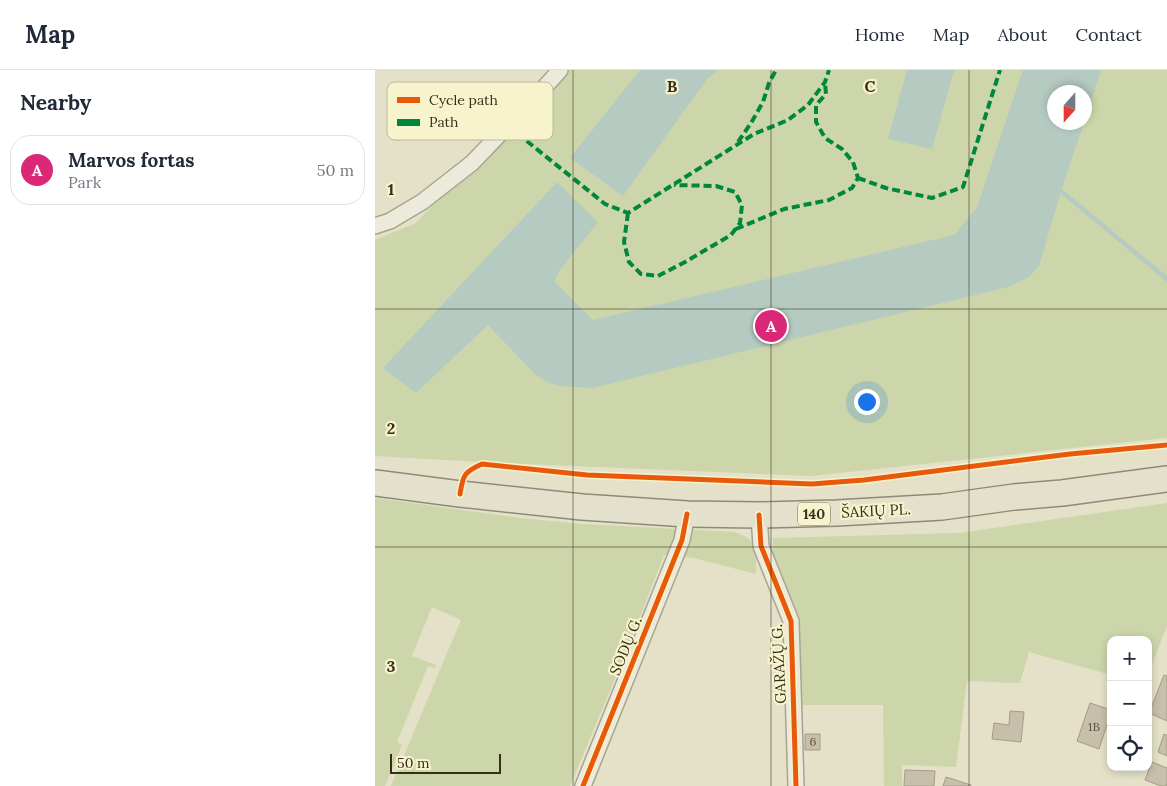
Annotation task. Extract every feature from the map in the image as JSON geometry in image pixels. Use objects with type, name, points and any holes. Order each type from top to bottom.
[{"type":"main road","name":"ŠAKIŲ PL.","points":[[375,484],[582,507],[687,514],[759,516],[942,507],[1167,479]]},
{"type":"street","points":[[549,82],[560,70]]},
{"type":"street","points":[[375,226],[390,221],[421,202],[472,163],[494,140]]},
{"type":"street","name":"SODŲ G.","points":[[583,786],[682,540],[687,514]]},
{"type":"street","name":"GARAŽŲ G.","points":[[759,516],[761,546],[791,621],[796,786]]},
{"type":"green space","points":[[557,70],[1167,70],[1167,438],[811,476],[375,456],[375,240],[416,223],[492,140],[553,140],[553,82],[546,82]]},
{"type":"green space","points":[[375,498],[520,518],[582,524],[735,532],[748,538],[754,547],[756,574],[694,558],[664,555],[629,645],[570,786],[391,786],[461,620],[432,607],[412,656],[436,665],[435,668],[428,666],[397,742],[402,745],[385,786],[375,786]]},
{"type":"green space","points":[[1167,503],[1167,626],[1152,665],[1152,636],[1107,636],[1107,674],[1029,652],[1020,683],[967,681],[956,767],[902,765],[902,786],[884,786],[883,705],[800,705],[773,560],[773,538],[959,533]]},
{"type":"shaded area","points":[[640,70],[718,70],[707,79],[623,196],[570,158]]},
{"type":"shaded area","points":[[907,70],[954,70],[932,149],[888,139]]},
{"type":"shaded area","points":[[1023,70],[1101,70],[1092,98],[1092,85],[1047,85],[1047,130],[1082,130],[1039,266],[1029,277],[1008,287],[592,388],[560,386],[549,383],[535,374],[488,325],[416,393],[383,368],[557,182],[598,222],[559,271],[555,282],[593,320],[954,235],[977,208]]},
{"type":"building","points":[[1164,675],[1167,676],[1167,721],[1152,714],[1152,705]]},
{"type":"building","points":[[1090,703],[1107,709],[1107,725],[1099,749],[1077,741]]},
{"type":"building","points":[[1010,711],[1024,712],[1021,742],[992,739],[994,723],[1009,725]]},
{"type":"building","points":[[805,734],[820,734],[820,750],[805,750]]},
{"type":"building","points":[[1164,734],[1167,735],[1167,756],[1158,752]]},
{"type":"building","points":[[1152,762],[1167,768],[1166,786],[1145,780],[1148,771],[1152,771]]},
{"type":"building","points":[[905,770],[935,771],[934,786],[904,786]]},
{"type":"building","points":[[946,777],[971,785],[971,786],[943,786]]},
{"type":"waterway","points":[[1061,191],[1167,279]]},
{"type":"marked path","points":[[738,142],[763,102],[769,83],[776,70]]},
{"type":"marked path","points":[[525,140],[605,204],[628,213],[754,134],[788,120],[808,105],[825,82],[829,70]]},
{"type":"marked path","points":[[858,178],[886,188],[932,198],[963,187],[1000,70]]},
{"type":"marked path","points":[[736,229],[784,209],[829,200],[852,188],[858,178],[853,162],[842,149],[825,138],[816,122],[816,105],[826,94],[825,82]]},
{"type":"marked path","points":[[628,213],[624,242],[629,262],[641,274],[658,276],[731,235],[740,223],[742,205],[735,192],[716,186],[674,185]]},
{"type":"cycle path","points":[[460,494],[465,475],[471,469],[482,464],[587,475],[812,484],[864,480],[1070,454],[1167,445]]},
{"type":"cycle path","points":[[583,786],[682,540],[687,514]]},
{"type":"cycle path","points":[[759,515],[761,546],[791,621],[796,786]]},
{"type":"place","name":"Marvos fortas","points":[[771,326]]}]
